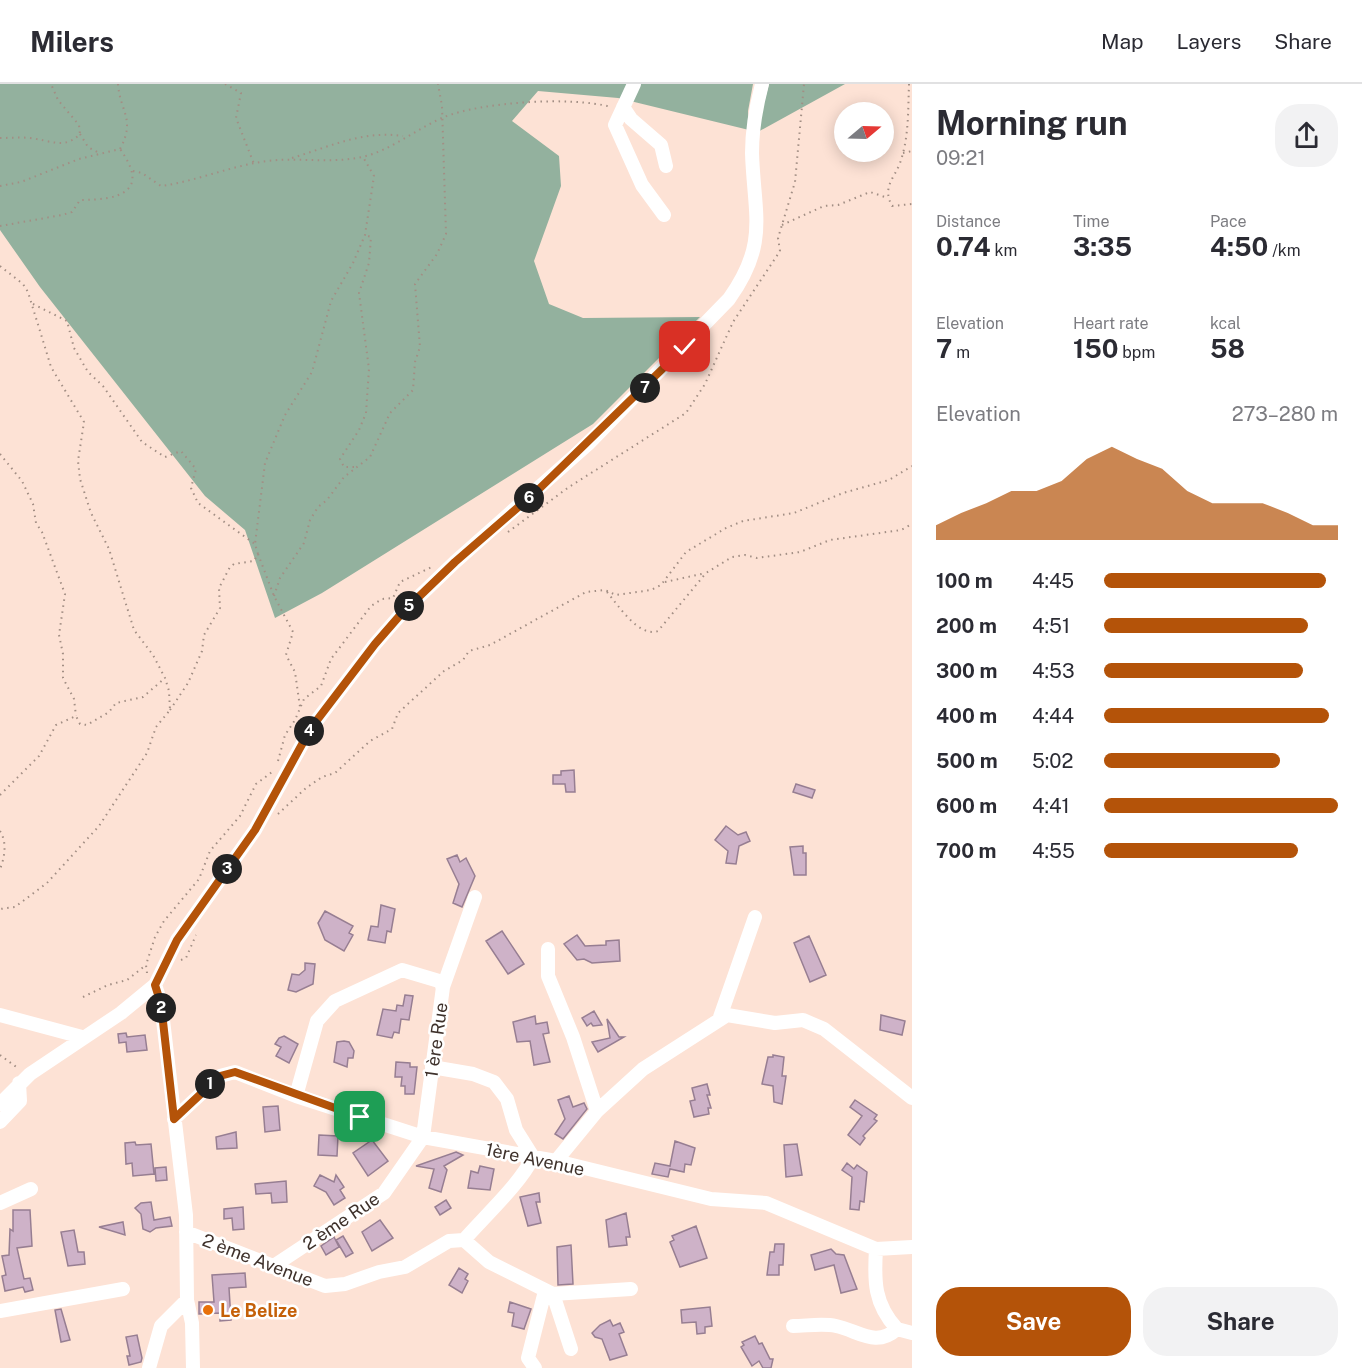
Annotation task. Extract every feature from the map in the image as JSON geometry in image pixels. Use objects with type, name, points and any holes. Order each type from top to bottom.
[{"type":"street","points":[[634,84],[615,125],[622,146],[636,166],[649,197],[664,215]]},
{"type":"street","points":[[0,1104],[30,1074],[121,1013],[155,985],[177,940],[255,830],[311,728],[375,644],[402,613],[455,562],[588,444],[718,312],[738,286],[750,263],[756,239],[758,202],[752,136],[762,84]]},
{"type":"street","points":[[623,107],[631,119],[661,145],[666,166]]},
{"type":"street","points":[[443,987],[475,897]]},
{"type":"street","points":[[720,1017],[755,917]]},
{"type":"street","points":[[548,949],[548,976],[573,1037],[597,1111]]},
{"type":"street","name":"1 ère Rue","points":[[296,1096],[317,1021],[335,1001],[402,970],[439,981],[443,987],[423,1137]]},
{"type":"street","points":[[155,985],[161,1004],[186,1232],[187,1300],[192,1323],[193,1368]]},
{"type":"street","points":[[0,1015],[82,1037]]},
{"type":"street","points":[[556,1161],[597,1111],[643,1069],[720,1017],[727,1015],[775,1023],[803,1020],[824,1029],[912,1098]]},
{"type":"street","points":[[432,1068],[473,1074],[494,1082],[507,1099],[516,1131],[533,1157],[525,1175],[508,1189],[464,1240],[489,1262],[549,1292],[631,1288]]},
{"type":"street","name":"1ère Avenue","points":[[174,1119],[220,1076],[235,1072],[296,1096],[423,1137],[556,1161],[711,1199],[766,1203],[876,1249],[912,1247]]},
{"type":"street","points":[[0,1122],[20,1101],[19,1083]]},
{"type":"street","name":"2 ème Rue","points":[[272,1267],[384,1193],[423,1137]]},
{"type":"street","points":[[0,1203],[31,1189]]},
{"type":"street","name":"2 ème Avenue","points":[[186,1232],[325,1286],[345,1284],[379,1272],[405,1267],[449,1241],[464,1240]]},
{"type":"street","points":[[876,1249],[873,1283],[884,1309],[897,1329],[912,1333]]},
{"type":"street","points":[[0,1311],[123,1289]]},
{"type":"street","points":[[549,1292],[571,1349]]},
{"type":"street","points":[[531,1367],[528,1358],[549,1292]]},
{"type":"street","points":[[149,1368],[161,1326],[187,1300]]},
{"type":"street","points":[[793,1326],[835,1326],[875,1339],[889,1336],[897,1329]]},
{"type":"path","points":[[51,84],[58,100],[79,125],[80,134],[87,147],[101,154]]},
{"type":"path","points":[[0,186],[21,182],[79,159],[120,149],[127,138],[129,124],[118,84]]},
{"type":"path","points":[[225,84],[241,93],[236,118],[254,164]]},
{"type":"path","points":[[274,596],[280,578],[304,543],[310,520],[318,507],[327,500],[344,477],[370,457],[390,413],[413,390],[415,362],[420,347],[415,284],[437,254],[446,234],[447,200],[443,118],[438,84]]},
{"type":"path","points":[[909,84],[910,105],[903,153],[900,165],[889,183],[888,198],[892,206],[912,204]]},
{"type":"path","points":[[289,159],[305,161],[363,157],[387,148],[404,136],[430,127],[443,118],[485,107],[564,101],[623,107]]},
{"type":"path","points":[[907,124],[912,124]]},
{"type":"path","points":[[0,138],[31,138],[55,144],[73,141],[80,134]]},
{"type":"path","points":[[134,171],[142,173],[160,186],[254,164],[289,159],[347,139],[391,134],[404,136]]},
{"type":"path","points":[[0,226],[62,215],[72,212],[80,200],[117,196],[132,187],[134,171],[120,149]]},
{"type":"path","points":[[903,153],[912,151]]},
{"type":"path","points":[[301,708],[295,672],[286,655],[293,632],[274,596],[255,544],[265,463],[285,415],[312,372],[331,301],[353,263],[365,234],[374,177],[363,157]]},
{"type":"path","points":[[782,225],[825,206],[838,204],[870,192],[888,198]]},
{"type":"path","points":[[357,467],[344,466],[340,459],[359,430],[366,413],[369,369],[359,293],[372,248],[371,237],[365,234]]},
{"type":"path","points":[[0,266],[23,284],[33,304],[51,367],[84,422],[78,461],[80,479],[91,513],[109,549],[134,630],[153,655],[165,678],[170,710]]},
{"type":"path","points":[[33,304],[67,321],[74,348],[88,372],[103,386],[142,442],[165,457],[181,451],[196,469],[191,488],[198,503],[255,544]]},
{"type":"path","points":[[0,453],[22,482],[33,504],[36,523],[42,532],[65,594],[59,635],[63,654],[63,678],[74,699],[76,716],[80,724],[87,725],[109,712],[116,704],[143,697],[165,678]]},
{"type":"path","points":[[663,583],[686,552],[726,528],[743,521],[794,513],[843,493],[889,480],[912,466]]},
{"type":"path","points":[[276,819],[306,788],[322,777],[335,774],[370,741],[392,729],[398,713],[444,671],[463,660],[469,651],[490,645],[576,596],[605,590],[616,595],[651,590],[663,583],[706,573],[732,557],[745,555],[758,558],[800,552],[830,540],[901,530],[912,524]]},
{"type":"path","points":[[0,909],[15,907],[47,883],[99,826],[147,753],[156,727],[188,683],[202,651],[204,635],[220,608],[219,588],[230,567],[234,564],[254,561],[258,554]]},
{"type":"path","points":[[605,590],[637,625],[652,633],[658,631],[706,573]]},
{"type":"path","points":[[0,795],[39,756],[56,724],[76,716]]},
{"type":"path","points":[[0,831],[4,837],[5,851],[0,869]]},
{"type":"path","points":[[166,962],[173,963],[186,958],[198,932]]},
{"type":"path","points":[[83,997],[108,985],[127,980],[146,965]]},
{"type":"path","points":[[0,1054],[12,1066],[30,1074]]},
{"type":"green space","points":[[0,84],[753,84],[748,111],[749,130],[618,98],[538,91],[512,121],[559,156],[561,186],[534,261],[549,304],[583,318],[700,317],[593,424],[322,593],[275,618],[245,530],[205,496],[40,287],[0,230]]},
{"type":"green space","points":[[769,84],[845,84],[756,133]]},
{"type":"building","points":[[574,770],[575,792],[566,792],[565,784],[553,784],[553,775],[561,775],[561,771]]},
{"type":"building","points":[[796,784],[815,790],[812,798],[793,792]]},
{"type":"building","points":[[726,826],[738,835],[746,832],[750,841],[739,846],[736,864],[726,863],[728,851],[715,840]]},
{"type":"building","points":[[803,846],[803,853],[806,853],[806,875],[794,875],[790,847]]},
{"type":"building","points":[[457,855],[460,862],[466,858],[475,876],[462,907],[453,903],[459,884],[447,859]]},
{"type":"building","points":[[381,905],[395,909],[391,932],[387,931],[385,943],[368,940],[371,926],[378,927]]},
{"type":"building","points":[[325,911],[353,926],[349,933],[353,935],[344,951],[325,940],[318,923]]},
{"type":"building","points":[[502,931],[524,964],[508,974],[486,941]]},
{"type":"building","points":[[577,935],[585,946],[606,945],[606,941],[619,940],[620,961],[592,963],[584,959],[577,960],[564,944]]},
{"type":"building","points":[[809,936],[826,975],[810,982],[794,943]]},
{"type":"building","points":[[305,963],[315,964],[313,984],[296,992],[288,990],[292,974],[299,975],[305,970]]},
{"type":"building","points":[[405,995],[413,996],[409,1020],[401,1019],[399,1033],[394,1032],[392,1038],[377,1035],[383,1009],[396,1011],[397,1005],[403,1006]]},
{"type":"building","points":[[594,1011],[602,1025],[593,1026],[591,1023],[587,1026],[582,1018]]},
{"type":"building","points":[[881,1015],[905,1021],[902,1035],[880,1030]]},
{"type":"building","points":[[535,1016],[536,1024],[547,1022],[549,1033],[543,1034],[550,1062],[534,1065],[530,1041],[517,1042],[513,1022]]},
{"type":"building","points":[[607,1019],[619,1037],[624,1037],[598,1052],[592,1042],[610,1038]]},
{"type":"building","points":[[126,1033],[127,1037],[145,1035],[147,1050],[127,1052],[126,1042],[119,1043],[118,1034]]},
{"type":"building","points":[[284,1036],[298,1044],[289,1063],[276,1056],[281,1047],[275,1044],[279,1038]]},
{"type":"building","points":[[337,1042],[349,1042],[354,1051],[353,1058],[348,1058],[347,1067],[334,1062]]},
{"type":"building","points":[[773,1055],[784,1057],[782,1076],[786,1076],[782,1104],[774,1102],[773,1086],[762,1084],[768,1057],[773,1057]]},
{"type":"building","points":[[396,1062],[410,1063],[410,1067],[417,1067],[414,1094],[405,1094],[405,1086],[401,1086],[402,1077],[395,1077]]},
{"type":"building","points":[[707,1084],[710,1095],[707,1095],[711,1108],[708,1108],[709,1114],[694,1117],[690,1101],[695,1100],[692,1088]]},
{"type":"building","points":[[569,1096],[573,1107],[584,1103],[587,1109],[563,1139],[555,1134],[565,1119],[558,1100]]},
{"type":"building","points":[[855,1100],[877,1115],[874,1119],[877,1121],[863,1136],[865,1138],[860,1145],[848,1135],[862,1116],[850,1107]]},
{"type":"building","points":[[278,1106],[280,1130],[265,1132],[263,1107]]},
{"type":"building","points":[[236,1132],[237,1148],[217,1149],[216,1137]]},
{"type":"building","points":[[319,1135],[338,1136],[337,1156],[318,1155]]},
{"type":"building","points":[[372,1140],[388,1161],[368,1176],[353,1153]]},
{"type":"building","points":[[675,1141],[695,1148],[691,1165],[685,1164],[684,1172],[670,1169],[668,1177],[652,1174],[655,1163],[670,1166]]},
{"type":"building","points":[[135,1142],[136,1145],[151,1144],[154,1174],[133,1176],[132,1163],[126,1164],[125,1143]]},
{"type":"building","points":[[797,1144],[802,1175],[786,1177],[784,1145]]},
{"type":"building","points":[[456,1152],[463,1155],[444,1166],[447,1170],[441,1192],[429,1188],[434,1169],[416,1166]]},
{"type":"building","points":[[847,1163],[854,1169],[857,1165],[867,1172],[864,1202],[860,1201],[859,1210],[850,1209],[852,1177],[842,1170]]},
{"type":"building","points":[[480,1166],[494,1169],[490,1190],[468,1188],[471,1171],[478,1173]]},
{"type":"building","points":[[166,1167],[167,1180],[156,1181],[155,1168]]},
{"type":"building","points":[[320,1175],[334,1182],[336,1175],[344,1187],[340,1190],[345,1198],[334,1205],[326,1192],[314,1186]]},
{"type":"building","points":[[286,1181],[287,1202],[272,1203],[271,1193],[256,1194],[255,1184]]},
{"type":"building","points":[[539,1193],[540,1202],[536,1202],[541,1223],[528,1226],[520,1197]]},
{"type":"building","points":[[446,1200],[451,1208],[440,1215],[435,1207]]},
{"type":"building","points":[[151,1202],[154,1220],[170,1217],[172,1226],[156,1228],[150,1232],[143,1229],[141,1214],[135,1208],[141,1203]]},
{"type":"building","points":[[243,1207],[244,1229],[233,1230],[232,1218],[224,1219],[224,1209]]},
{"type":"building","points":[[13,1210],[30,1210],[32,1246],[17,1248],[24,1279],[30,1278],[33,1290],[25,1292],[23,1287],[5,1291],[2,1276],[6,1275],[2,1256],[9,1255],[10,1229],[13,1231]]},
{"type":"building","points":[[626,1213],[630,1237],[626,1237],[627,1245],[609,1247],[606,1220]]},
{"type":"building","points":[[380,1220],[393,1238],[372,1251],[362,1232]]},
{"type":"building","points":[[123,1222],[125,1235],[99,1227]]},
{"type":"building","points":[[696,1226],[707,1258],[680,1267],[670,1242],[674,1240],[672,1236]]},
{"type":"building","points":[[74,1230],[78,1252],[84,1252],[85,1264],[68,1266],[61,1232]]},
{"type":"building","points":[[343,1236],[353,1253],[346,1257],[336,1240]]},
{"type":"building","points":[[334,1237],[339,1247],[326,1255],[321,1246]]},
{"type":"building","points":[[775,1244],[784,1244],[783,1265],[779,1265],[779,1275],[767,1275],[770,1252],[774,1252]]},
{"type":"building","points":[[571,1245],[573,1284],[558,1285],[557,1247]]},
{"type":"building","points":[[831,1249],[836,1254],[844,1255],[857,1289],[841,1293],[834,1265],[815,1270],[811,1255]]},
{"type":"building","points":[[459,1268],[468,1274],[465,1279],[468,1281],[462,1293],[449,1285]]},
{"type":"building","points":[[245,1273],[246,1287],[229,1288],[231,1320],[220,1321],[220,1313],[199,1314],[199,1302],[214,1302],[212,1275]]},
{"type":"building","points":[[510,1302],[531,1309],[524,1329],[512,1326],[514,1313],[508,1312]]},
{"type":"building","points":[[710,1307],[712,1326],[705,1327],[705,1333],[697,1334],[696,1322],[682,1323],[681,1310]]},
{"type":"building","points":[[61,1309],[70,1340],[61,1342],[55,1310]]},
{"type":"building","points":[[610,1320],[613,1326],[620,1323],[624,1332],[619,1334],[627,1355],[610,1360],[602,1339],[595,1337],[592,1333],[600,1325]]},
{"type":"building","points":[[137,1335],[141,1362],[129,1365],[127,1356],[130,1356],[126,1337]]},
{"type":"building","points":[[755,1336],[759,1344],[762,1343],[770,1359],[773,1359],[771,1368],[763,1368],[759,1361],[752,1366],[741,1347],[744,1345],[742,1342]]},
{"type":"place","name":"Le Belize","points":[[208,1310]]},
{"type":"route","points":[[360,1117],[296,1096],[235,1072],[220,1076],[201,1091],[174,1119],[161,1004],[155,985],[177,940],[255,830],[311,728],[331,698],[375,644],[402,613],[455,562],[588,444],[685,347]]}]
